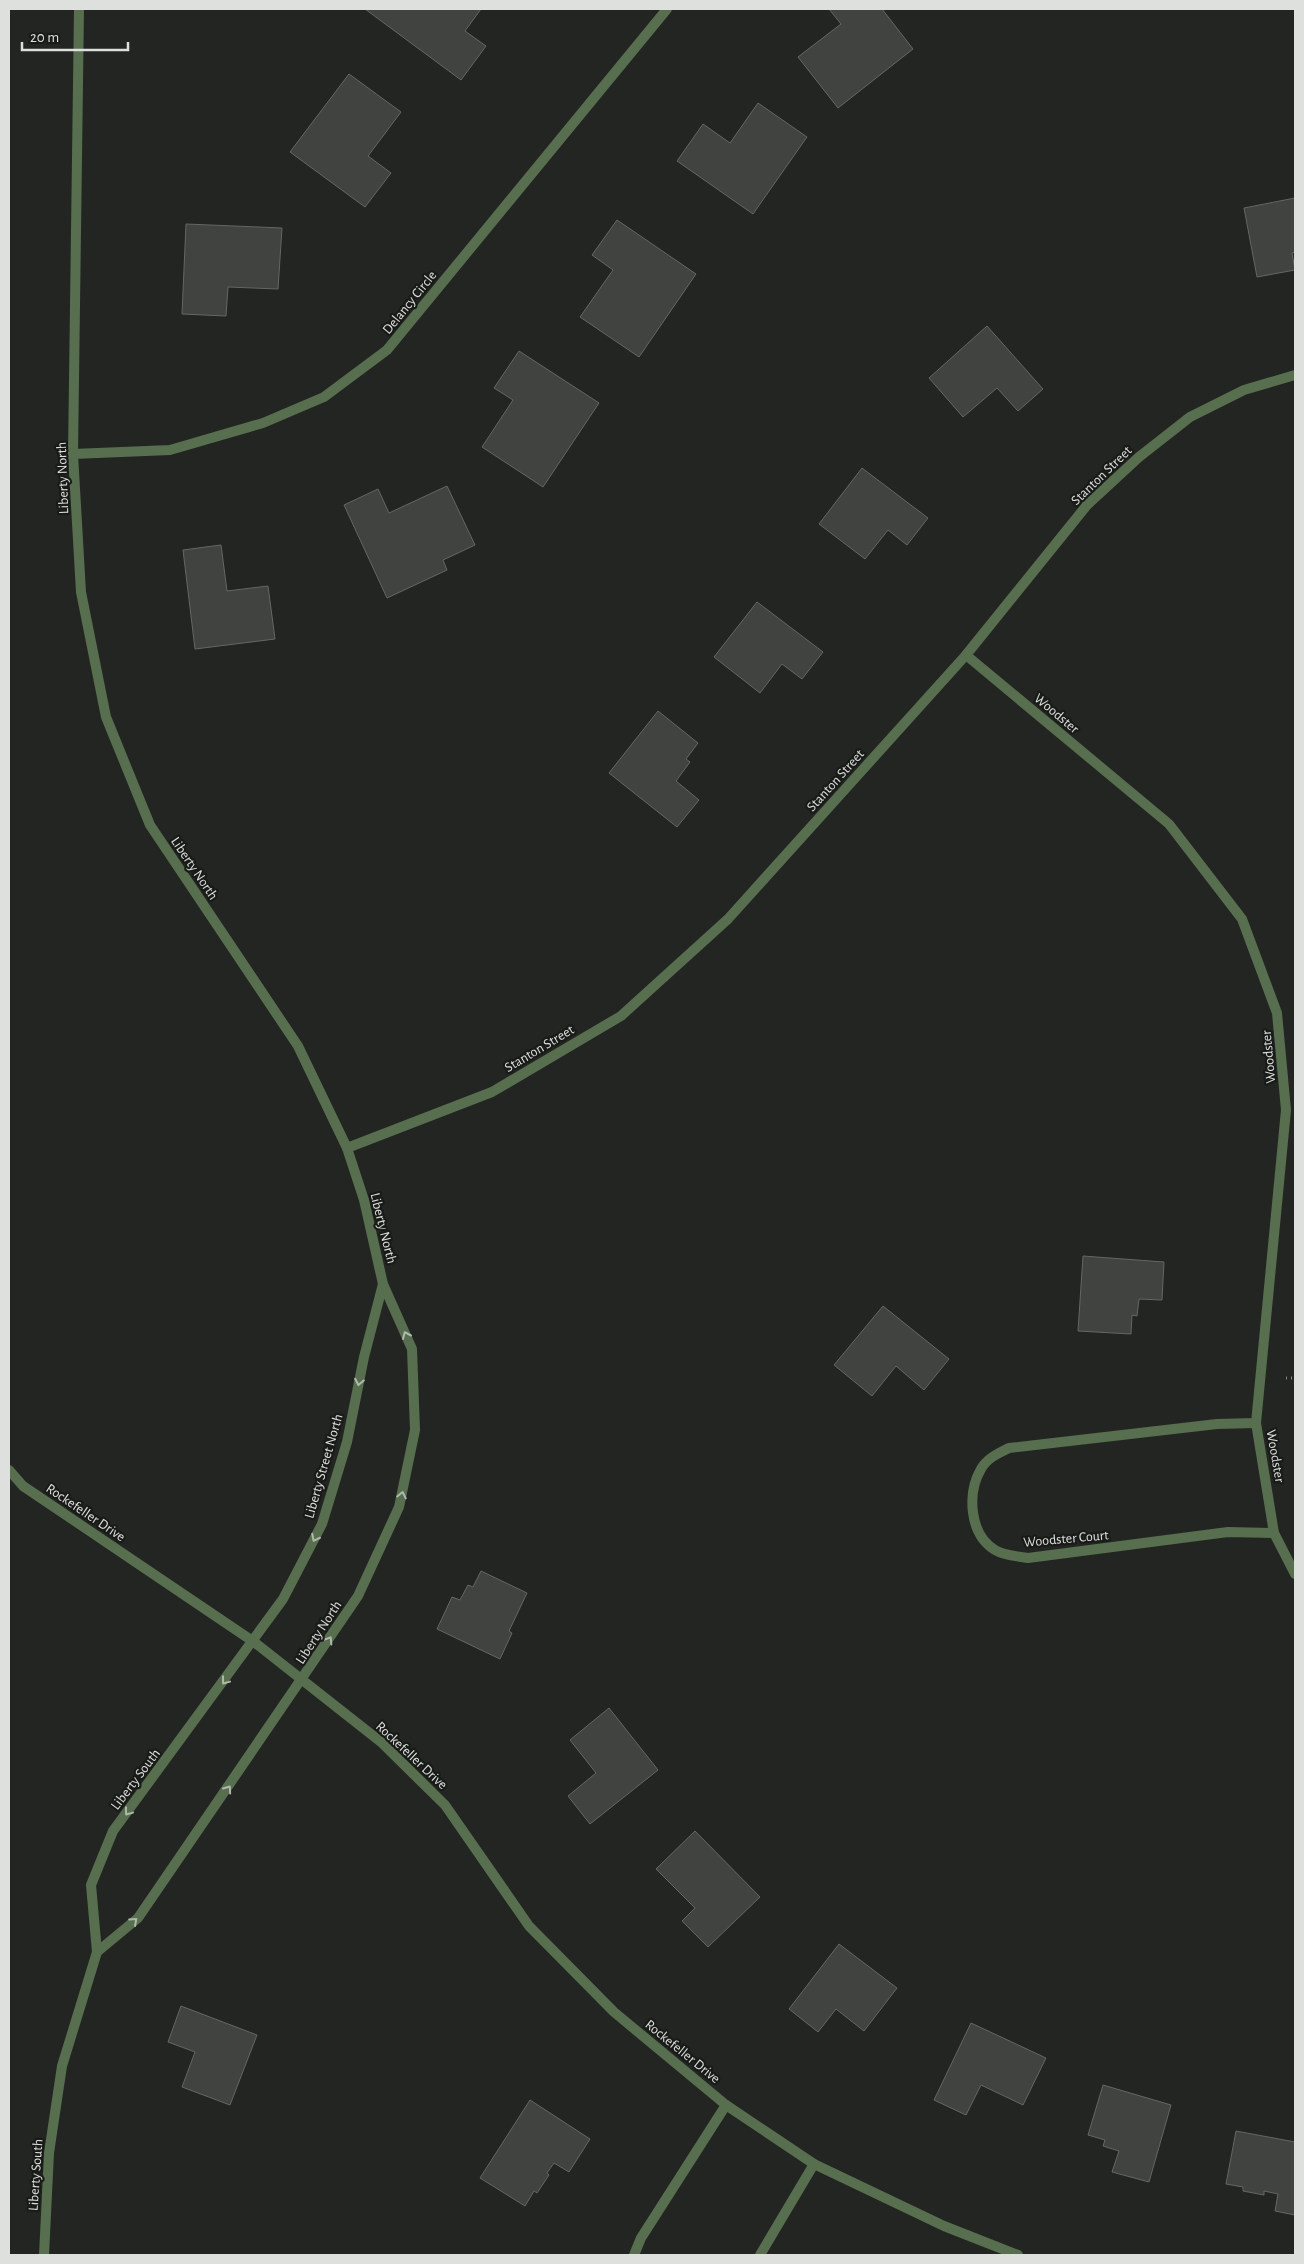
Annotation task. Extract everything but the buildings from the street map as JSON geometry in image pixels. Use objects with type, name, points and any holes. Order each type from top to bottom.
[{"type":"street","name":"Liberty North","points":[[79,9],[73,454],[81,592],[106,718],[150,825],[298,1046],[347,1148],[364,1200],[383,1284],[412,1349],[415,1430],[399,1507],[358,1596],[302,1680]]},
{"type":"street","name":"Delancy Circle","points":[[73,454],[170,450],[263,423],[324,397],[387,350],[667,9]]},
{"type":"street","name":"Stanton Street","points":[[347,1148],[492,1092],[621,1016],[728,919],[966,655],[1087,505],[1139,457],[1190,417],[1244,390],[1295,375]]},
{"type":"street","name":"Woodster","points":[[966,655],[1169,824],[1242,919],[1278,1012],[1286,1110],[1256,1423],[1274,1532],[1295,1574]]},
{"type":"street","name":"Liberty Street North","points":[[254,1642],[283,1599],[322,1524],[347,1442],[364,1357],[383,1284]]},
{"type":"street","name":"Woodster Court","points":[[1256,1423],[1217,1424],[1009,1448],[993,1456],[982,1468],[975,1484],[972,1504],[974,1522],[983,1540],[994,1549],[1008,1555],[1028,1558],[1228,1532],[1274,1532]]},
{"type":"street","name":"Rockefeller Drive","points":[[9,1470],[23,1486],[254,1642],[382,1742],[445,1805],[529,1926],[614,2012],[726,2105],[814,2164],[944,2226],[1018,2255]]},
{"type":"street","name":"Rockefeller Drive","points":[[9,1482],[23,1486]]},
{"type":"street","name":"Liberty South","points":[[44,2255],[49,2153],[62,2066],[96,1952],[91,1884],[114,1830],[254,1642]]},
{"type":"street","points":[[96,1952],[138,1918],[302,1680]]},
{"type":"street","points":[[634,2255],[641,2238],[726,2105]]},
{"type":"street","points":[[760,2255],[814,2164]]},
{"type":"path","points":[[1286,1378],[1295,1378]]}]
